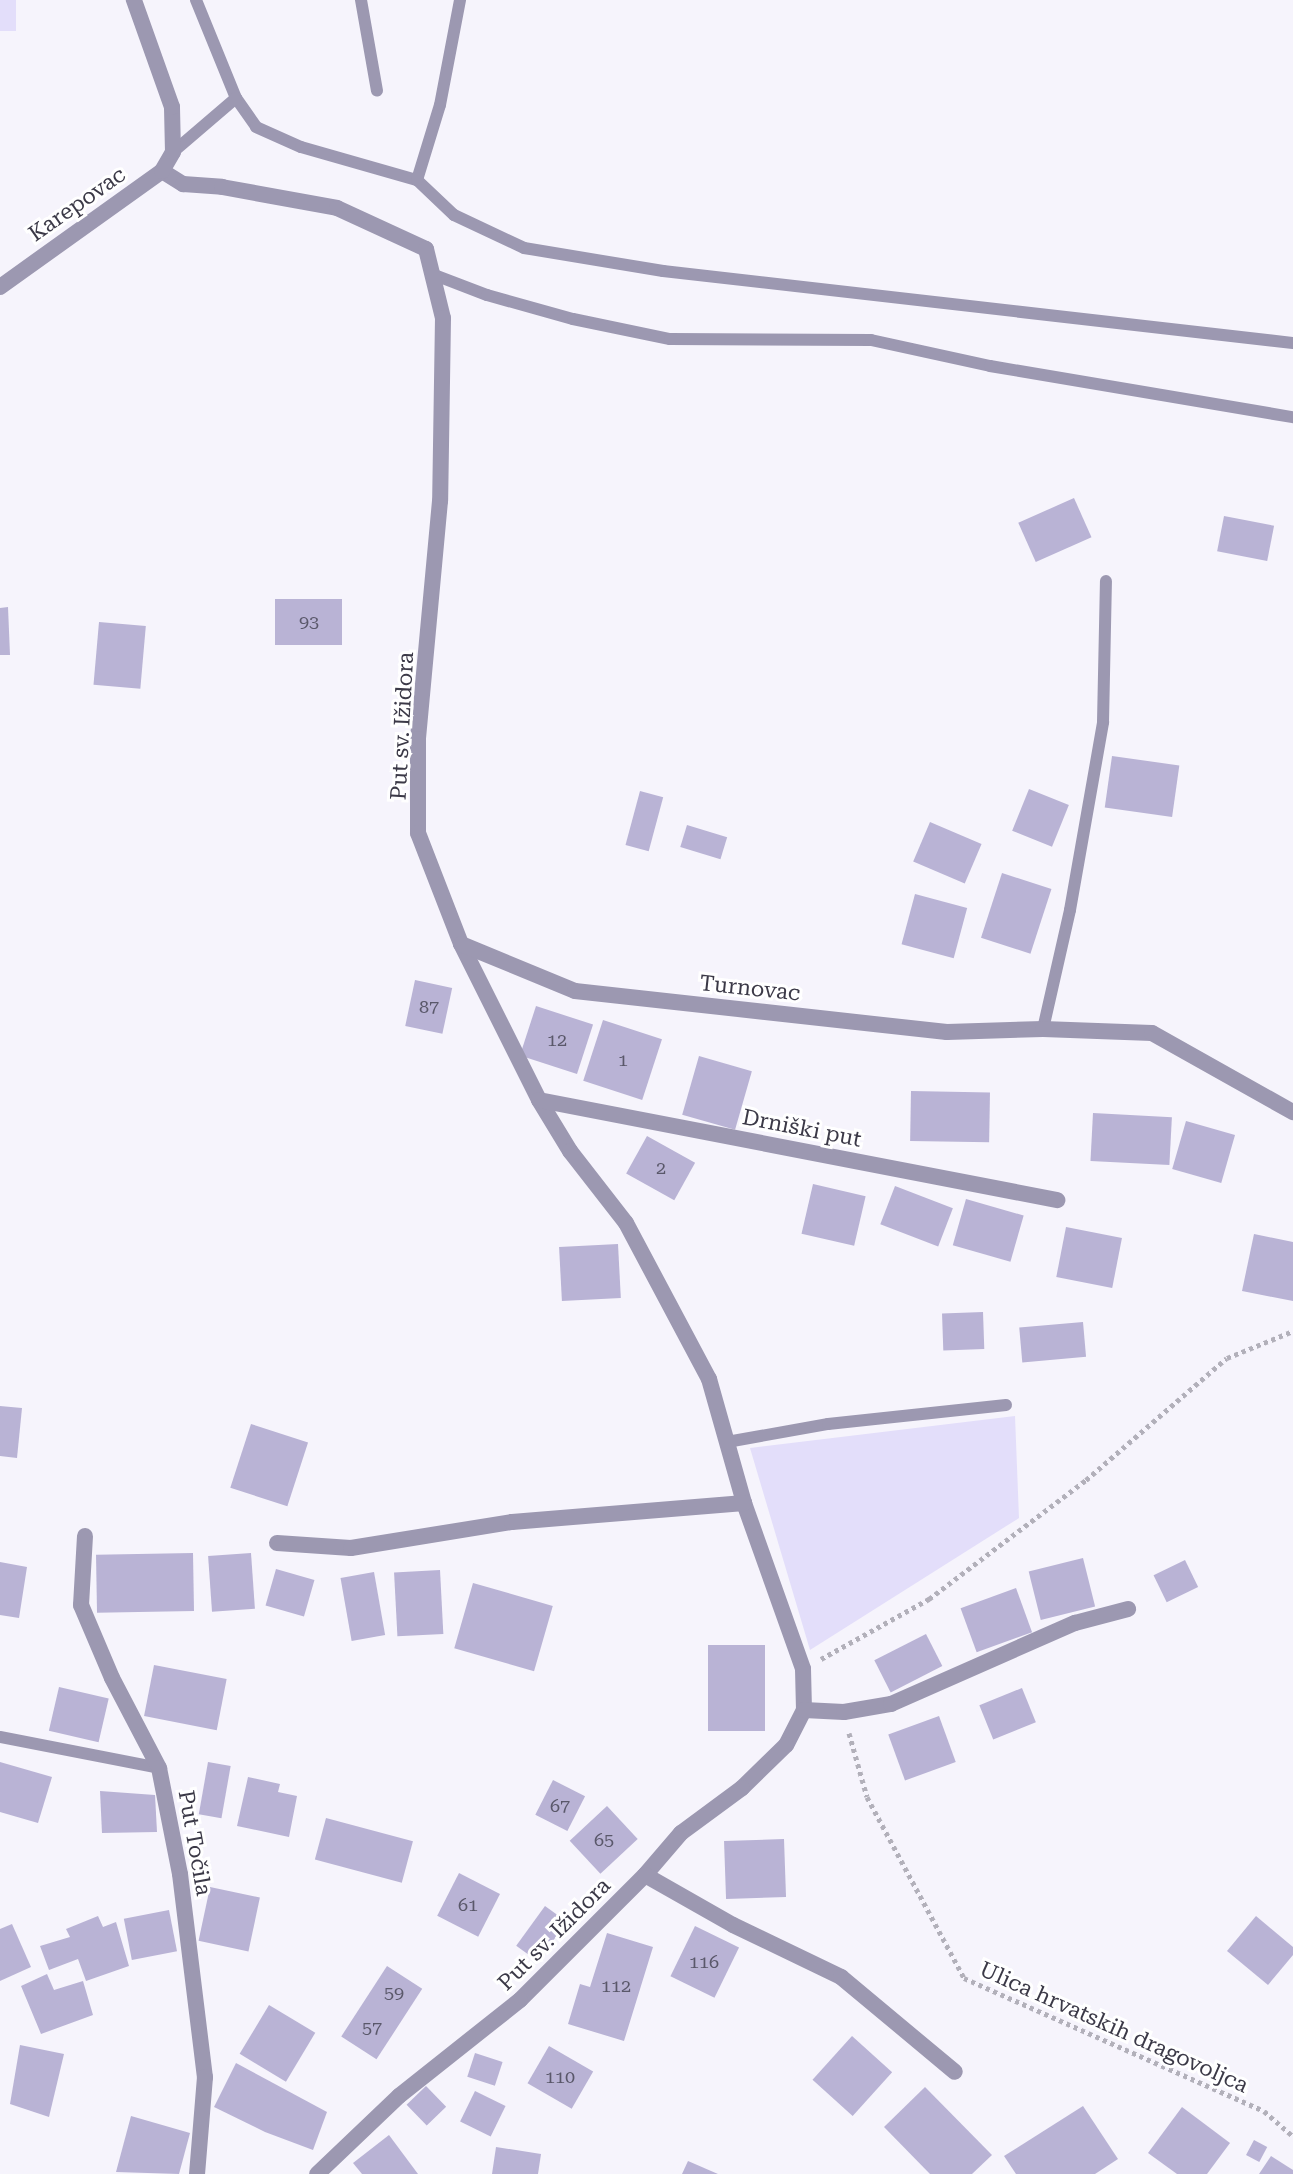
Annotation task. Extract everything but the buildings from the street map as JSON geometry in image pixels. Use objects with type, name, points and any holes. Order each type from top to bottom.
[{"type":"street","points":[[134,0],[172,107],[173,152]]},
{"type":"street","name":"Karepovac","points":[[0,287],[162,171],[173,152]]},
{"type":"street","name":"Put sv. Ižidora","points":[[162,171],[183,184],[222,187],[337,208],[426,249],[443,318],[440,501],[418,739],[418,833],[461,944],[539,1100],[570,1151],[626,1223],[709,1379],[744,1503],[803,1669],[804,1710],[786,1745],[742,1788],[681,1833],[645,1875],[520,2000],[399,2096],[317,2174]]},
{"type":"street","name":"Turnovac","points":[[461,944],[575,991],[947,1032],[1043,1029],[1152,1033],[1293,1112]]},
{"type":"street","name":"Drniški put","points":[[539,1100],[1057,1200]]},
{"type":"street","points":[[277,1543],[351,1548],[512,1522],[744,1503]]},
{"type":"street","name":"Put Točila","points":[[85,1536],[81,1605],[112,1678],[159,1768],[180,1874],[205,2077],[202,2144],[197,2174]]},
{"type":"street","points":[[804,1710],[844,1712],[891,1704],[1075,1623],[1128,1609]]},
{"type":"street","points":[[645,1875],[733,1925],[841,1977],[955,2072]]},
{"type":"lane","points":[[196,0],[236,98],[256,127],[301,147],[417,180],[454,215],[524,248],[663,271],[1293,343]]},
{"type":"lane","points":[[361,0],[377,91]]},
{"type":"lane","points":[[417,180],[440,105],[460,0]]},
{"type":"lane","points":[[173,152],[236,98]]},
{"type":"lane","points":[[432,274],[487,295],[573,319],[670,339],[871,340],[990,366],[1293,417]]},
{"type":"lane","points":[[1043,1029],[1070,910],[1103,722],[1106,581]]},
{"type":"lane","points":[[727,1442],[828,1424],[1006,1405]]},
{"type":"lane","points":[[0,1737],[159,1768]]},
{"type":"path","points":[[803,1669],[929,1599],[1086,1480],[1227,1358],[1293,1331]]},
{"type":"path","name":"Ulica hrvatskih dragovoljca","points":[[844,1712],[867,1797],[964,1978],[1264,2111],[1293,2136]]},
{"type":"shaded area","points":[[0,0],[16,0],[16,31],[0,31]]},
{"type":"shaded area","points":[[1015,1416],[1019,1518],[810,1650],[750,1448]]}]
